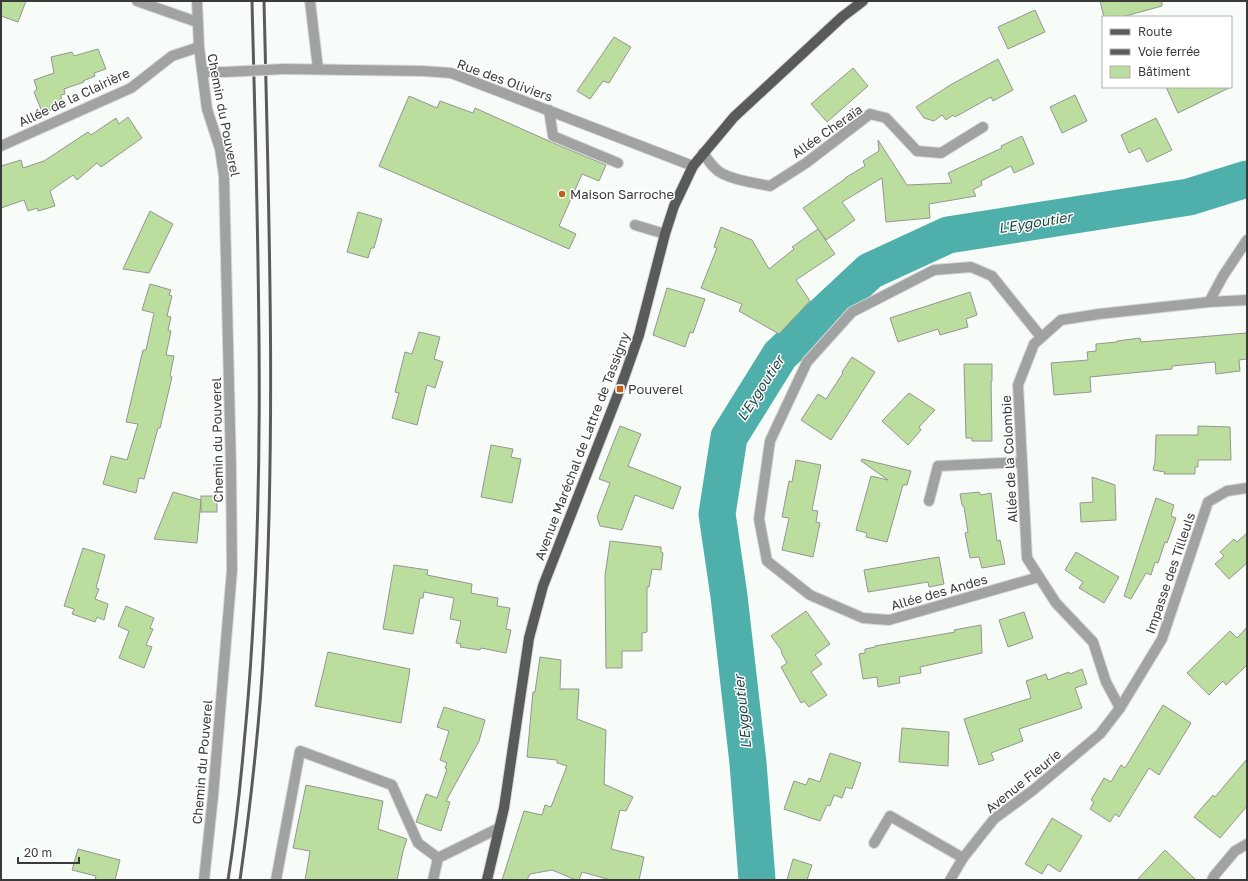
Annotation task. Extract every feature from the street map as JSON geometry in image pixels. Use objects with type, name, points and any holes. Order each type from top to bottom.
[{"type":"main road","name":"Avenue Maréchal de Lattre de Tassigny","points":[[487,880],[504,808],[529,638],[543,586],[620,389],[639,335],[665,234],[674,206],[693,166],[734,117],[842,17],[863,1]]},
{"type":"street","points":[[137,1],[197,22]]},
{"type":"street","name":"Chemin du Pouverel","points":[[197,1],[199,47],[207,109],[220,149],[224,176],[232,570],[213,796],[204,880]]},
{"type":"street","points":[[310,1],[318,69]]},
{"type":"street","name":"Allée de la Clairière","points":[[1,146],[131,88],[172,56],[199,47]]},
{"type":"street","name":"Rue des Oliviers","points":[[203,72],[318,69],[423,70],[451,73],[693,166]]},
{"type":"street","points":[[549,110],[553,136],[618,163]]},
{"type":"street","name":"Allée Cheraïa","points":[[703,153],[711,165],[722,174],[770,186],[806,163],[870,114],[886,118],[917,151],[941,152],[983,127]]},
{"type":"street","points":[[635,225],[665,234]]},
{"type":"street","points":[[1209,302],[1223,276],[1247,240]]},
{"type":"street","name":"Allée des Andes","points":[[1039,577],[889,620],[863,618],[810,595],[767,561],[759,519],[770,441],[807,362],[852,312],[934,270],[971,267],[992,276],[1041,337]]},
{"type":"street","name":"Allée de la Colombie","points":[[1120,708],[1106,682],[1093,642],[1056,603],[1027,558],[1018,384],[1034,344],[1060,320],[1099,314],[1209,302],[1247,300]]},
{"type":"street","points":[[929,501],[938,466],[1022,462]]},
{"type":"street","name":"Impasse des Tilleuls","points":[[1120,708],[1162,639],[1208,502],[1227,491],[1247,488]]},
{"type":"street","name":"Avenue Fleurie","points":[[950,880],[963,858],[994,819],[1032,791],[1100,734],[1120,708]]},
{"type":"street","points":[[276,880],[300,751],[392,785],[418,843],[438,858]]},
{"type":"street","points":[[874,843],[890,816],[963,858]]},
{"type":"street","points":[[438,858],[499,828]]},
{"type":"street","points":[[1212,880],[1235,851],[1247,844]]},
{"type":"street","points":[[433,880],[438,858]]},
{"type":"building","points":[[1,1],[26,1],[18,22],[1,16]]},
{"type":"building","points":[[1100,1],[1162,1],[1162,6],[1126,16],[1104,16]]},
{"type":"building","points":[[1035,10],[1045,32],[1008,49],[998,27]]},
{"type":"building","points":[[614,37],[631,47],[609,83],[603,81],[590,99],[577,91]]},
{"type":"building","points":[[98,49],[106,69],[94,73],[95,76],[83,81],[84,82],[64,89],[65,94],[61,95],[62,105],[43,114],[34,92],[37,89],[34,80],[54,73],[51,57],[72,52],[74,56]]},
{"type":"building","points":[[998,59],[1013,90],[993,101],[991,97],[955,117],[953,115],[946,120],[942,115],[934,121],[924,118],[916,107],[952,84]]},
{"type":"building","points":[[853,68],[868,86],[827,122],[811,104]]},
{"type":"building","points":[[1166,88],[1229,88],[1178,113]]},
{"type":"building","points":[[1075,95],[1087,121],[1062,133],[1050,107]]},
{"type":"building","points":[[409,96],[437,108],[440,101],[473,113],[475,108],[606,165],[599,181],[582,174],[559,226],[576,234],[569,249],[379,166]]},
{"type":"building","points":[[128,117],[142,138],[101,167],[97,163],[77,180],[73,175],[50,191],[55,206],[38,211],[37,208],[28,211],[24,200],[1,208],[1,166],[21,160],[23,168],[44,161],[88,132],[91,135],[116,118],[119,124]]},
{"type":"building","points":[[1156,118],[1172,150],[1147,162],[1140,148],[1129,153],[1121,135]]},
{"type":"building","points":[[1022,136],[1034,164],[1014,173],[1011,166],[981,181],[982,185],[973,190],[976,196],[929,204],[930,218],[886,222],[882,178],[842,202],[855,220],[826,240],[803,208],[845,178],[865,166],[863,161],[879,151],[878,140],[907,185],[952,183],[948,173],[1002,148],[1001,146]]},
{"type":"building","points":[[150,211],[173,224],[149,273],[123,269]]},
{"type":"building","points":[[358,212],[382,219],[374,248],[371,248],[368,258],[347,252]]},
{"type":"building","points":[[721,227],[752,240],[769,269],[794,249],[792,247],[818,229],[835,254],[796,280],[810,301],[779,334],[739,311],[742,304],[701,288],[717,248],[714,247]]},
{"type":"building","points":[[150,284],[171,290],[169,295],[172,296],[167,316],[171,317],[168,330],[171,331],[166,355],[174,356],[170,376],[172,377],[160,428],[158,428],[144,479],[139,478],[136,493],[103,484],[111,456],[127,460],[138,424],[126,422],[143,350],[146,350],[154,313],[142,310]]},
{"type":"building","points":[[667,288],[705,299],[693,333],[690,332],[685,347],[653,335]]},
{"type":"building","points":[[970,292],[977,315],[966,319],[968,327],[940,335],[938,329],[898,342],[890,318]]},
{"type":"building","points":[[419,332],[440,337],[434,359],[443,362],[435,388],[427,385],[417,425],[392,418],[399,393],[395,392],[405,352],[412,354]]},
{"type":"building","points":[[1246,333],[1247,359],[1239,360],[1240,371],[1216,374],[1215,362],[1172,366],[1172,369],[1090,377],[1091,392],[1054,395],[1051,363],[1088,360],[1087,352],[1096,351],[1096,344],[1140,338],[1141,342]]},
{"type":"building","points":[[852,357],[875,372],[831,440],[801,420],[818,394],[826,399]]},
{"type":"building","points":[[964,364],[992,364],[992,441],[972,441],[972,438],[966,438]]},
{"type":"building","points":[[909,393],[935,410],[919,427],[921,430],[908,445],[882,421]]},
{"type":"building","points":[[620,426],[641,434],[628,466],[681,487],[673,509],[635,495],[622,530],[600,526],[597,517],[610,483],[599,479]]},
{"type":"building","points":[[1198,426],[1230,427],[1231,460],[1198,460],[1198,467],[1195,467],[1195,474],[1164,474],[1165,472],[1153,470],[1155,462],[1156,435],[1198,435]]},
{"type":"building","points":[[491,445],[513,449],[511,457],[521,459],[512,503],[481,497]]},
{"type":"building","points":[[862,459],[911,471],[907,485],[903,485],[887,542],[866,537],[867,533],[856,530],[871,476],[888,480],[861,461]]},
{"type":"building","points":[[796,460],[821,465],[812,510],[818,511],[816,522],[820,523],[813,557],[782,550],[789,518],[782,517],[789,481],[792,482]]},
{"type":"building","points":[[1092,477],[1115,485],[1116,520],[1081,522],[1080,503],[1093,502]]},
{"type":"building","points":[[173,492],[201,500],[197,543],[154,539]]},
{"type":"building","points":[[979,492],[981,495],[991,493],[997,541],[1000,540],[1005,564],[982,568],[979,557],[970,558],[965,533],[968,532],[964,507],[962,505],[960,494]]},
{"type":"building","points":[[201,496],[217,496],[217,512],[201,512]]},
{"type":"building","points":[[1156,498],[1174,505],[1171,516],[1176,518],[1167,543],[1165,542],[1158,563],[1155,562],[1151,575],[1146,573],[1131,599],[1124,596]]},
{"type":"building","points":[[1247,533],[1247,563],[1229,579],[1215,564],[1224,556],[1220,552],[1234,539],[1237,542]]},
{"type":"building","points":[[610,541],[661,547],[661,552],[663,553],[661,570],[652,569],[649,587],[647,587],[647,632],[642,633],[642,651],[622,651],[622,668],[606,668],[605,576]]},
{"type":"building","points":[[83,548],[105,555],[96,588],[99,589],[95,599],[108,604],[104,620],[97,617],[95,622],[72,614],[74,609],[64,606]]},
{"type":"building","points":[[1076,552],[1119,577],[1104,603],[1079,588],[1083,582],[1065,570]]},
{"type":"building","points":[[939,557],[944,584],[929,587],[928,582],[868,592],[864,570]]},
{"type":"building","points":[[394,565],[428,570],[427,575],[472,584],[471,593],[498,598],[497,606],[510,608],[506,629],[511,630],[506,653],[481,648],[480,650],[460,647],[461,644],[456,643],[461,621],[450,619],[454,598],[424,592],[423,598],[420,598],[413,634],[383,629]]},
{"type":"building","points":[[126,606],[154,618],[150,628],[153,629],[146,645],[152,647],[144,668],[119,658],[129,631],[118,626]]},
{"type":"building","points":[[806,611],[830,644],[815,655],[822,664],[811,672],[827,695],[809,707],[804,701],[801,703],[781,667],[787,663],[781,652],[782,651],[771,636]]},
{"type":"building","points":[[1024,612],[1033,638],[1008,647],[999,620]]},
{"type":"building","points":[[981,625],[982,653],[920,667],[921,673],[899,677],[900,683],[878,687],[877,677],[863,679],[859,654],[865,653],[865,649],[955,632],[954,630]]},
{"type":"building","points":[[1247,627],[1247,665],[1226,685],[1223,681],[1209,695],[1187,673],[1230,631],[1237,638]]},
{"type":"building","points":[[328,652],[410,669],[401,723],[315,706]]},
{"type":"building","points":[[540,657],[561,660],[560,689],[579,689],[577,719],[606,730],[604,784],[633,797],[626,811],[620,810],[611,849],[644,857],[639,880],[611,880],[582,872],[579,880],[576,880],[552,870],[530,874],[527,880],[502,880],[524,811],[542,815],[545,805],[551,807],[567,766],[557,763],[557,760],[527,757],[533,692],[535,692]]},
{"type":"building","points":[[1082,669],[1087,684],[1075,688],[1082,708],[1019,729],[1023,741],[991,753],[994,760],[979,765],[964,719],[1031,698],[1026,681],[1046,674],[1048,680]]},
{"type":"building","points":[[1163,705],[1191,723],[1159,775],[1149,768],[1119,817],[1115,814],[1110,822],[1090,809],[1094,802],[1091,800],[1104,778],[1111,782],[1121,765],[1125,768]]},
{"type":"building","points":[[444,707],[485,720],[479,741],[446,801],[450,802],[441,831],[416,822],[426,794],[437,798],[447,769],[445,768],[447,763],[440,760],[449,731],[437,727]]},
{"type":"building","points":[[902,728],[949,732],[948,766],[899,762]]},
{"type":"building","points":[[830,753],[861,763],[852,789],[846,787],[842,798],[834,795],[830,806],[827,805],[820,821],[784,809],[794,781],[806,785],[809,778],[820,782]]},
{"type":"building","points":[[1247,759],[1247,806],[1220,838],[1194,817],[1213,795],[1215,797]]},
{"type":"building","points":[[306,785],[383,801],[378,829],[407,839],[397,880],[305,880],[310,851],[293,848]]},
{"type":"building","points":[[1052,818],[1082,836],[1060,872],[1048,864],[1042,874],[1025,864]]},
{"type":"building","points":[[78,849],[120,860],[115,880],[95,880],[96,876],[72,870]]},
{"type":"building","points":[[1165,850],[1196,880],[1137,880]]},
{"type":"building","points":[[793,859],[812,865],[807,880],[787,880]]},
{"type":"waterway","name":"L'Eygoutier","points":[[757,880],[748,763],[729,596],[717,514],[729,437],[780,355],[870,271],[948,235],[1189,197],[1247,179]]},
{"type":"railway","points":[[228,880],[244,744],[251,651],[259,465],[257,187],[252,1]]},
{"type":"railway","points":[[240,880],[258,732],[268,562],[271,402],[268,161],[264,1]]},
{"type":"place","name":"Maison Sarroche","points":[[562,194]]},
{"type":"place","name":"Pouverel","points":[[620,389]]}]
